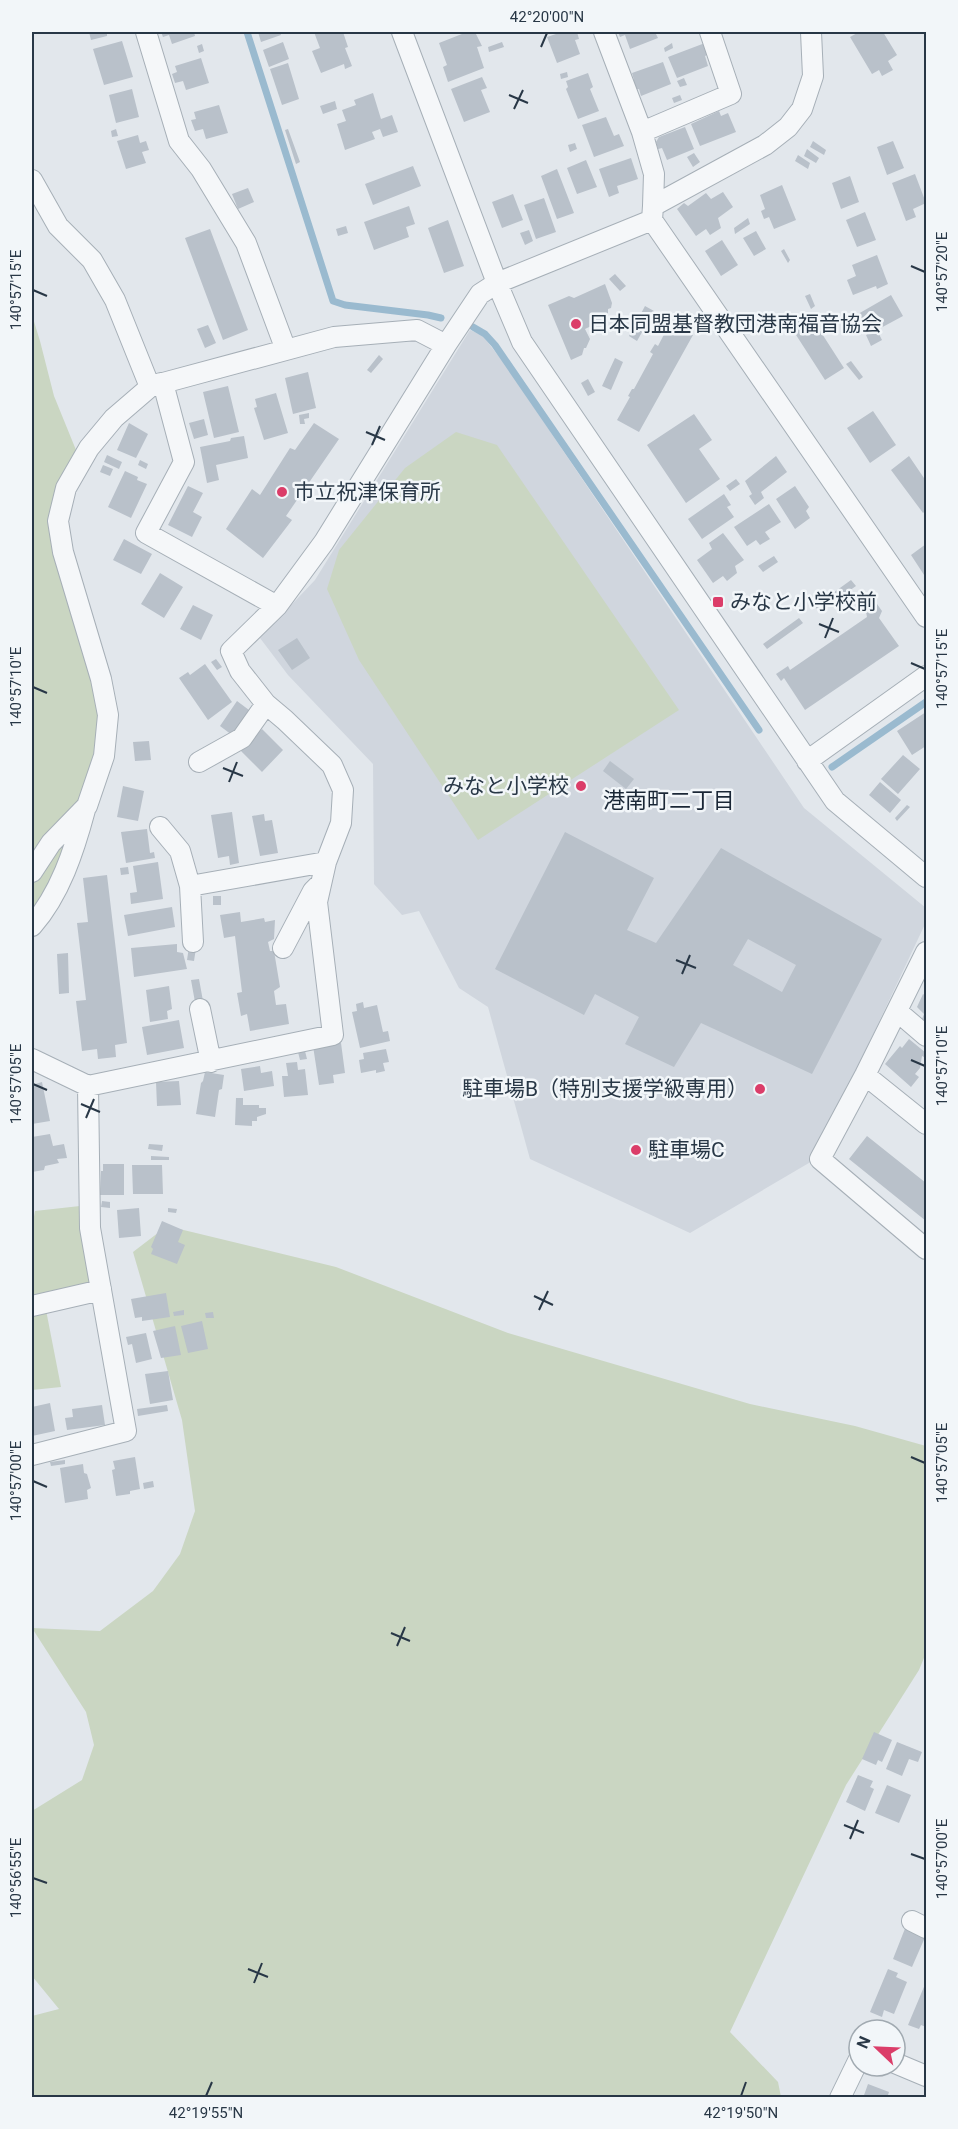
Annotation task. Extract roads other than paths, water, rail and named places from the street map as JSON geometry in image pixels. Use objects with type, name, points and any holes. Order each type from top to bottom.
[{"type":"street","points":[[146,32],[179,141],[201,169],[246,243],[286,350]]},
{"type":"street","points":[[402,32],[497,284],[522,342],[836,801],[927,878]]},
{"type":"street","points":[[604,32],[642,132],[654,174],[653,213],[927,617]]},
{"type":"street","points":[[642,132],[730,94],[710,32]]},
{"type":"street","points":[[32,1059],[88,1086],[333,1035],[317,902],[326,862],[341,823],[343,790],[332,765],[266,704],[240,671],[231,651],[277,606],[324,542],[480,294],[497,284],[653,213],[765,145],[788,127],[802,109],[813,76],[811,32]]},
{"type":"street","points":[[32,180],[58,226],[92,260],[115,300],[157,385],[183,462],[146,534],[277,606]]},
{"type":"street","points":[[32,926],[71,859],[104,756],[108,715],[101,679],[63,552],[57,521],[66,488],[88,448],[114,418],[157,385],[334,337],[417,330],[446,345]]},
{"type":"street","points":[[807,761],[927,676]]},
{"type":"street","points":[[199,762],[242,738],[266,704]]},
{"type":"street","points":[[32,872],[51,843],[87,806]]},
{"type":"street","points":[[160,827],[180,851],[190,886],[193,942]]},
{"type":"street","points":[[190,886],[326,862]]},
{"type":"street","points":[[283,948],[313,891],[322,881]]},
{"type":"street","points":[[927,952],[820,1159],[927,1249]]},
{"type":"street","points":[[200,1009],[211,1062]]},
{"type":"street","points":[[898,1012],[927,1036]]},
{"type":"street","points":[[865,1075],[927,1124]]},
{"type":"street","points":[[32,1455],[126,1431],[90,1228],[88,1086]]},
{"type":"street","points":[[32,1306],[97,1292],[101,1289]]},
{"type":"street","points":[[907,2068],[927,2076]]},
{"type":"street","points":[[840,2097],[850,2078]]},
{"type":"waterway","points":[[247,32],[333,301],[345,305],[441,318]]},
{"type":"waterway","points":[[473,327],[485,334],[495,345],[759,730]]},
{"type":"waterway","points":[[832,767],[926,702]]},
{"type":"place","name":"日本同盟基督教団港南福音協会","points":[[576,324]]},
{"type":"place","name":"市立祝津保育所","points":[[282,492]]},
{"type":"place","name":"みなと小学校前","points":[[718,602]]},
{"type":"place","name":"みなと小学校","points":[[581,786]]},
{"type":"place","name":"駐車場B（特別支援学級専用）","points":[[760,1089]]},
{"type":"place","name":"駐車場C","points":[[636,1150]]},
{"type":"district","name":"港南町二丁目","points":[[669,800]]}]
